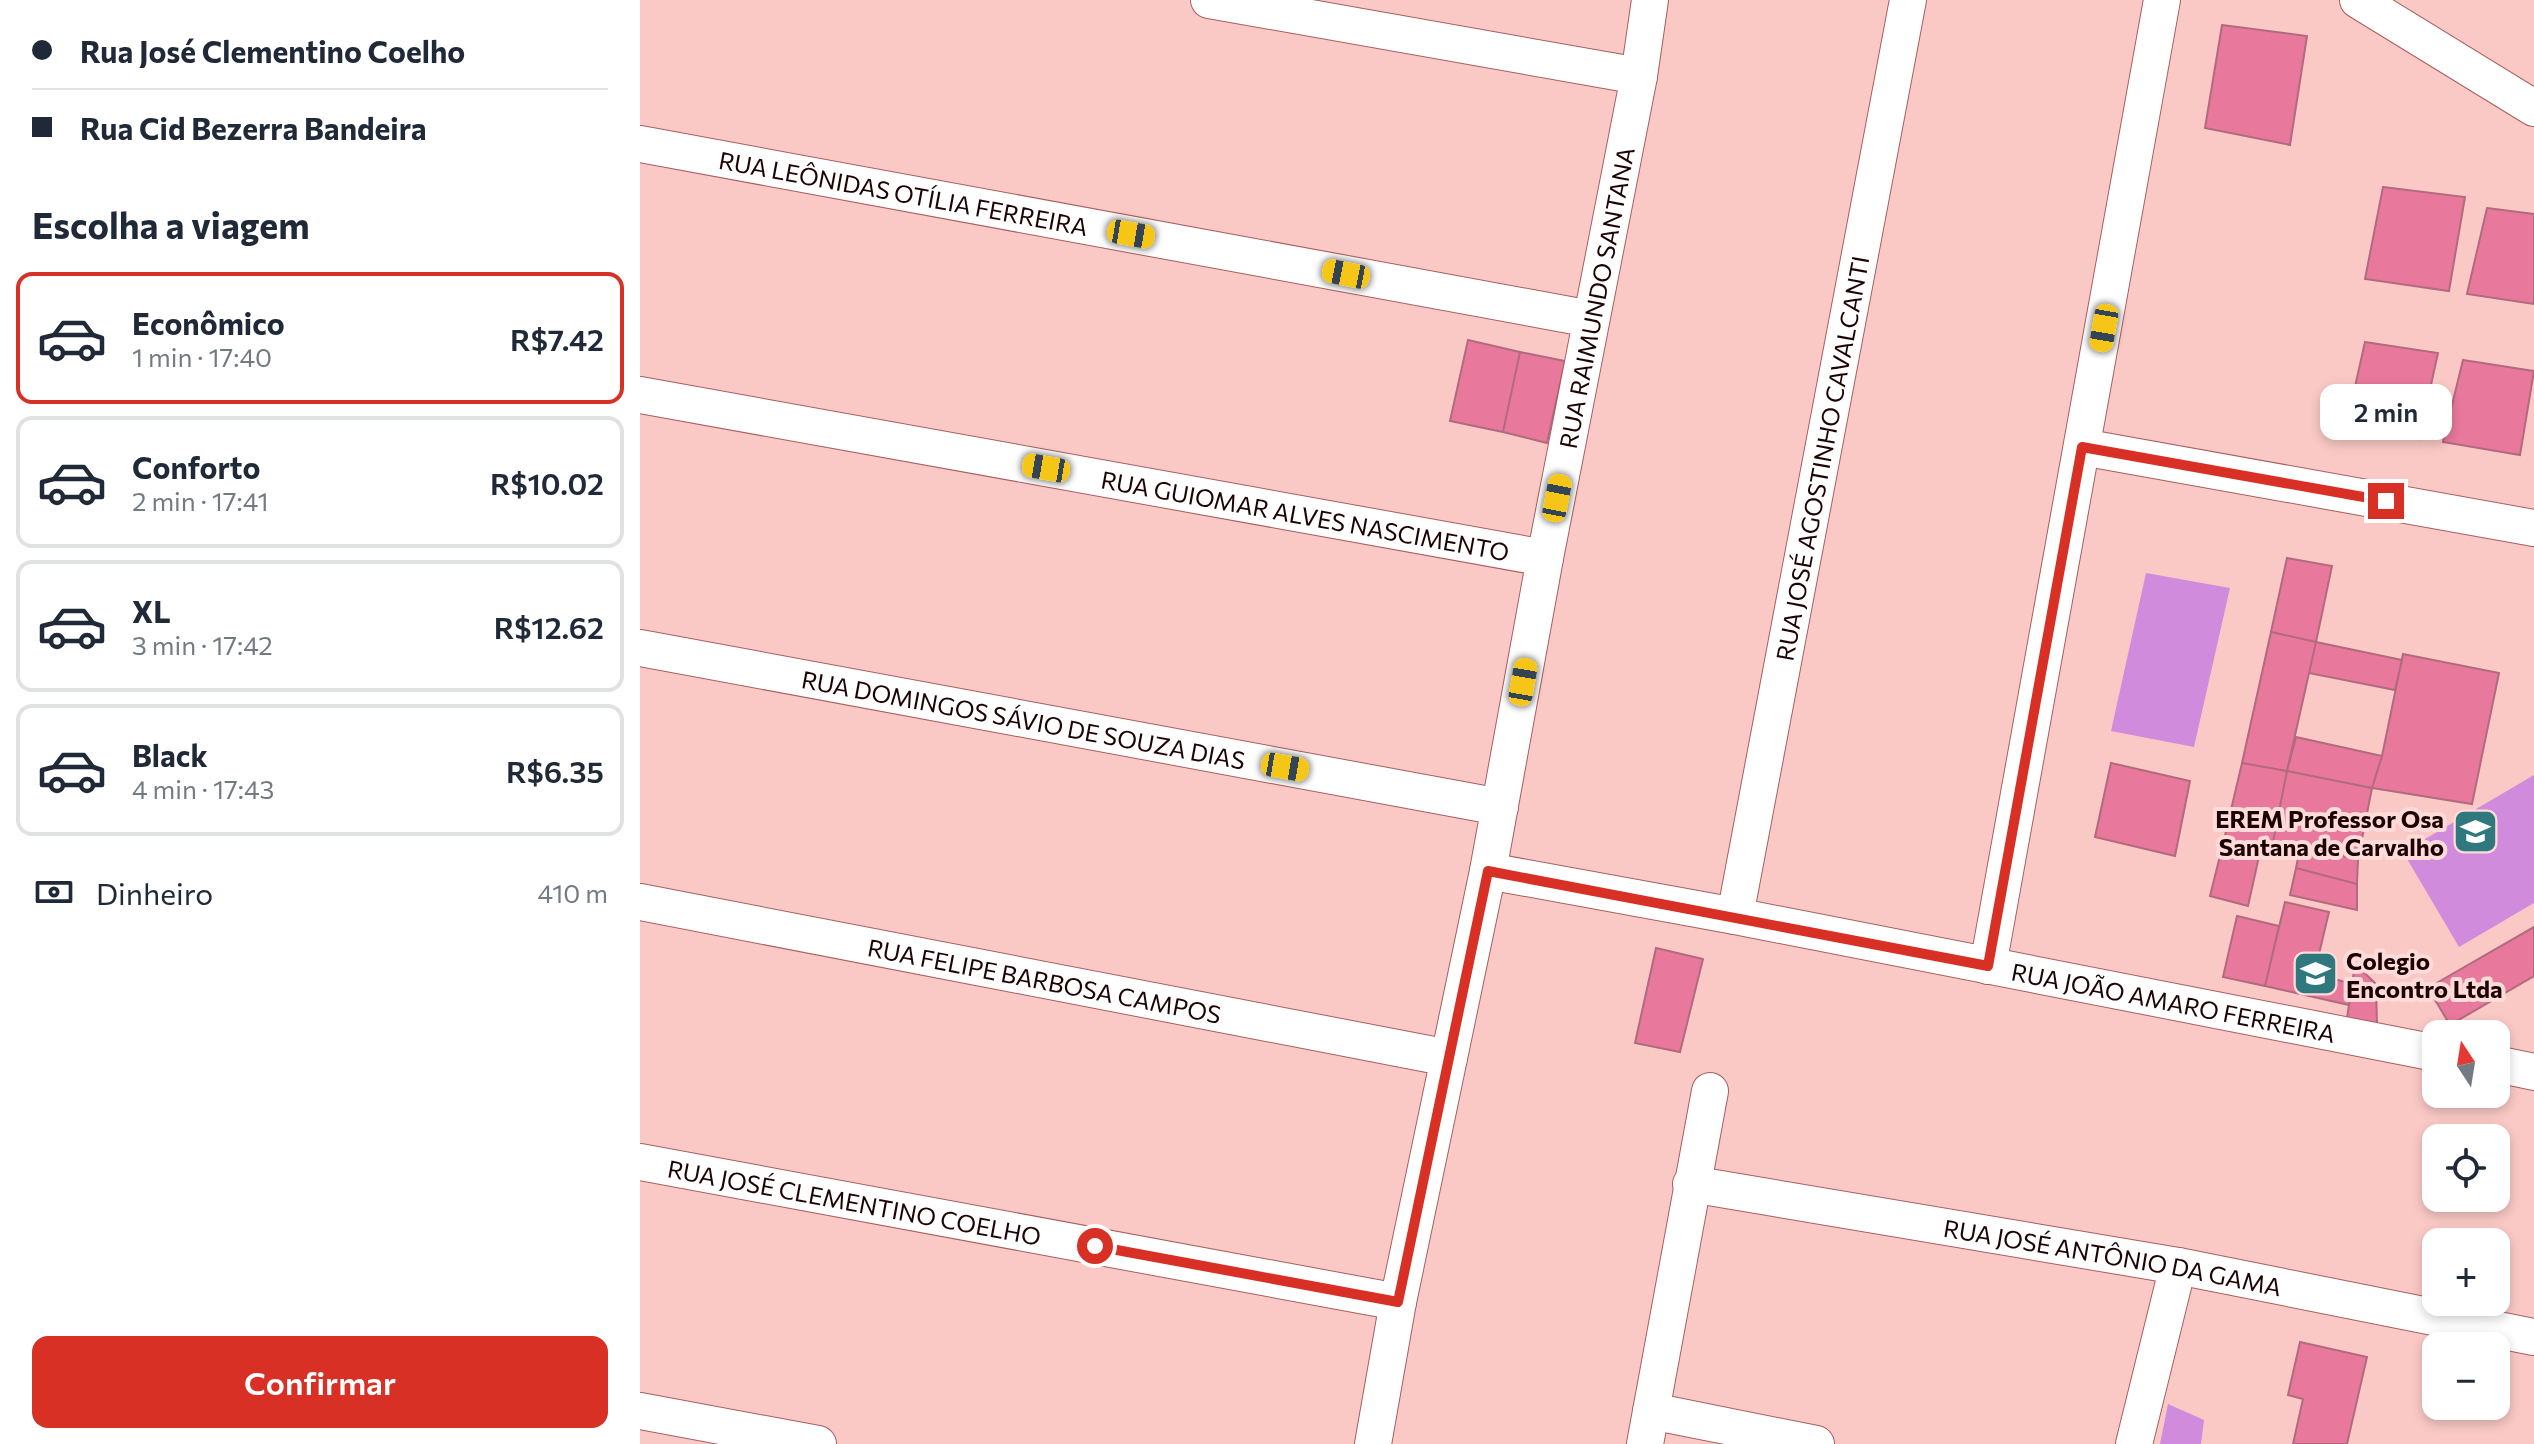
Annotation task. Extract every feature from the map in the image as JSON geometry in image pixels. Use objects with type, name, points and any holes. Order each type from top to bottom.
[{"type":"street","points":[[1209,0],[1639,76]]},
{"type":"street","name":"RUA RAIMUNDO SANTANA","points":[[1373,1444],[1398,1302],[1488,871],[1545,558],[1639,76],[1650,0]]},
{"type":"street","name":"RUA JOSÉ AGOSTINHO CAVALCANTI","points":[[1735,916],[1908,0]]},
{"type":"street","points":[[1988,966],[2162,0]]},
{"type":"street","points":[[2358,0],[2534,108]]},
{"type":"street","name":"RUA LEÔNIDAS OTÍLIA FERREIRA","points":[[640,144],[1591,319]]},
{"type":"street","name":"RUA GUIOMAR ALVES NASCIMENTO","points":[[640,395],[1545,558]]},
{"type":"street","points":[[2082,447],[2534,528]]},
{"type":"street","name":"RUA DOMINGOS SÁVIO DE SOUZA DIAS","points":[[640,648],[1500,807]]},
{"type":"street","name":"RUA JOÃO AMARO FERREIRA","points":[[1488,871],[2422,1050]]},
{"type":"street","name":"RUA FELIPE BARBOSA CAMPOS","points":[[640,902],[1449,1058]]},
{"type":"street","points":[[2510,1067],[2534,1072]]},
{"type":"street","points":[[1710,1091],[1648,1428],[1816,1444]]},
{"type":"street","name":"RUA JOSÉ CLEMENTINO COELHO","points":[[640,1162],[1398,1302]]},
{"type":"street","name":"RUA JOSÉ ANTÔNIO DA GAMA","points":[[1691,1184],[2178,1266],[2534,1337]]},
{"type":"street","points":[[2134,1444],[2178,1266]]},
{"type":"street","points":[[640,1411],[818,1444]]},
{"type":"shaded area","points":[[2146,573],[2230,588],[2194,747],[2111,731]]},
{"type":"shaded area","points":[[2534,775],[2534,903],[2459,947],[2403,852]]},
{"type":"shaded area","points":[[2168,1404],[2204,1420],[2201,1444],[2160,1444]]},
{"type":"building","points":[[2222,25],[2307,36],[2290,145],[2205,128]]},
{"type":"building","points":[[2383,187],[2465,197],[2449,291],[2365,279]]},
{"type":"building","points":[[2487,208],[2534,214],[2534,304],[2467,294]]},
{"type":"building","points":[[1468,340],[1520,352],[1503,432],[1450,421]]},
{"type":"building","points":[[2365,342],[2438,353],[2419,439],[2346,427]]},
{"type":"building","points":[[1520,352],[1565,361],[1547,443],[1503,432]]},
{"type":"building","points":[[2463,360],[2534,371],[2520,455],[2443,442]]},
{"type":"building","points":[[2287,558],[2332,566],[2316,642],[2271,632]]},
{"type":"building","points":[[2271,632],[2316,642],[2287,771],[2242,763]]},
{"type":"building","points":[[2316,642],[2402,660],[2395,690],[2309,673]]},
{"type":"building","points":[[2403,654],[2499,673],[2472,804],[2372,788],[2382,756]]},
{"type":"building","points":[[2296,737],[2382,756],[2372,788],[2287,771]]},
{"type":"building","points":[[2111,763],[2190,781],[2175,856],[2095,837]]},
{"type":"building","points":[[2242,763],[2287,771],[2273,855],[2223,844]]},
{"type":"building","points":[[2287,771],[2372,788],[2358,859],[2273,842]]},
{"type":"building","points":[[2223,844],[2260,852],[2248,906],[2210,896]]},
{"type":"building","points":[[2300,848],[2358,859],[2357,884],[2296,868]]},
{"type":"building","points":[[2296,868],[2357,884],[2357,910],[2290,895]]},
{"type":"building","points":[[2285,902],[2329,912],[2309,996],[2265,986]]},
{"type":"building","points":[[2237,916],[2279,926],[2265,986],[2223,977]]},
{"type":"building","points":[[2534,927],[2534,976],[2459,1020],[2447,1020],[2428,988]]},
{"type":"building","points":[[1656,948],[1703,959],[1680,1052],[1635,1043]]},
{"type":"building","points":[[2355,964],[2376,984],[2377,1025],[2347,1018]]},
{"type":"building","points":[[2315,974],[2353,984],[2349,1005],[2309,996]]},
{"type":"building","points":[[2300,1342],[2367,1357],[2347,1444],[2293,1444],[2303,1399],[2288,1395]]},
{"type":"place","name":"EREM Professor Osa Santana de Carvalho","points":[[2475,832]]},
{"type":"place","name":"Colegio Encontro Ltda","points":[[2315,974]]},
{"type":"route","points":[[1095,1246],[1398,1302],[1488,871],[1988,966],[2082,447],[2386,501]]}]
